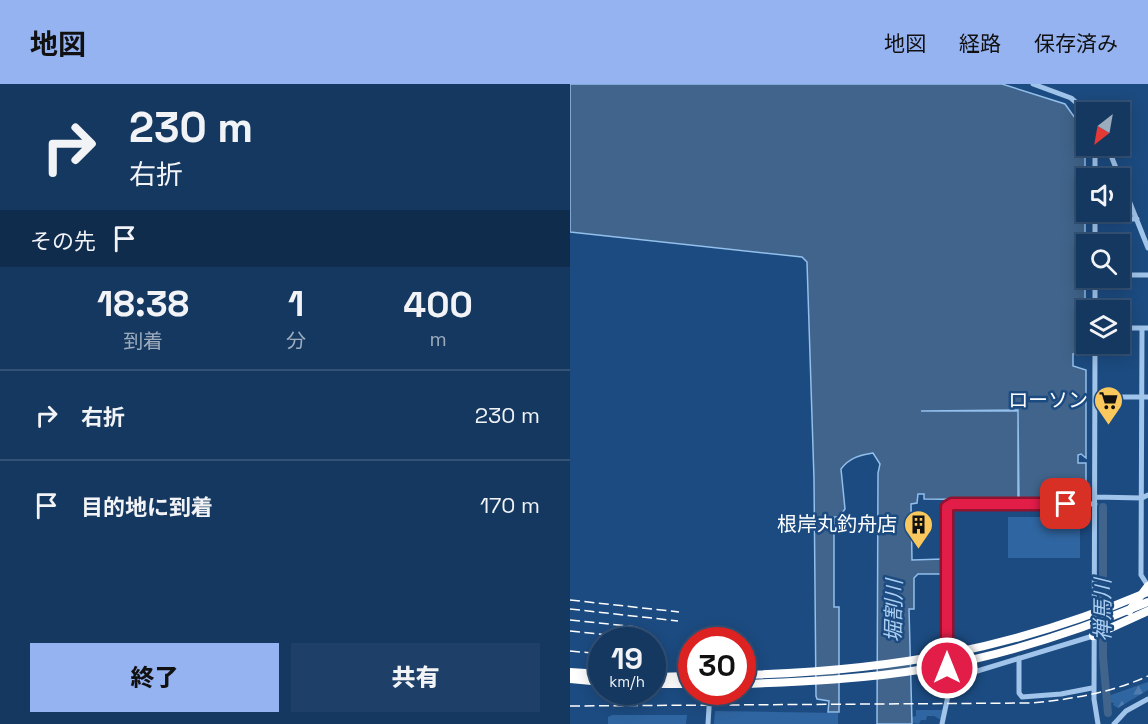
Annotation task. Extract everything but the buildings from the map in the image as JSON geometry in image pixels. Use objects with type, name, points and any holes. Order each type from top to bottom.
[{"type":"highway","points":[[1118,625],[1148,586]]},
{"type":"highway","points":[[756,675],[860,668],[918,661],[973,650],[1051,629],[1148,593]]},
{"type":"highway","points":[[756,683],[880,675],[977,659],[1054,638],[1148,601]]},
{"type":"highway","points":[[1093,636],[1148,611]]},
{"type":"highway","points":[[570,673],[588,674]]},
{"type":"highway","points":[[570,680],[588,682]]},
{"type":"street","points":[[1033,84],[1071,98],[1076,102]]},
{"type":"street","points":[[1111,156],[1148,248]]},
{"type":"street","points":[[1130,219],[1137,219]]},
{"type":"street","points":[[1130,275],[1148,275]]},
{"type":"street","points":[[1145,328],[1145,497],[1141,575],[1148,586]]},
{"type":"street","points":[[1094,700],[1095,354]]},
{"type":"street","points":[[1095,397],[1145,397]]},
{"type":"street","points":[[955,680],[947,668],[947,507],[952,504],[1145,497]]},
{"type":"street","points":[[942,724],[947,696],[955,680],[969,672],[1093,636]]},
{"type":"street","points":[[1019,658],[1019,693],[1022,697],[1092,688]]},
{"type":"street","points":[[1094,674],[1092,688],[1098,724]]},
{"type":"street","points":[[1114,724],[1126,711],[1148,699]]},
{"type":"street","points":[[708,724],[709,705]]},
{"type":"green space","points":[[1008,517],[1080,517],[1080,558],[1008,558]]},
{"type":"green space","points":[[1148,682],[1148,690],[1118,708],[1113,705],[1114,703],[1105,702],[1105,697]]},
{"type":"green space","points":[[916,710],[943,710],[941,720],[934,716],[927,716],[926,720],[921,720],[919,724],[912,723]]},
{"type":"green space","points":[[715,711],[838,713],[838,724],[714,724]]},
{"type":"green space","points":[[612,715],[687,715],[686,724],[608,724],[608,717]]},
{"type":"water","name":"堀割川","points":[[570,84],[1002,84],[1065,104],[1076,119],[1076,156],[1085,156],[1085,168],[1076,168],[1076,222],[1085,222],[1085,234],[1076,234],[1076,288],[1085,288],[1085,300],[1076,300],[1076,354],[1073,354],[1073,366],[1086,370],[1086,458],[1081,454],[1078,455],[1078,463],[1086,463],[1086,501],[1019,501],[1018,410],[921,411],[1018,411],[1018,500],[924,499],[924,494],[918,494],[917,503],[911,504],[912,560],[943,559],[942,574],[918,574],[914,578],[914,609],[909,609],[912,724],[877,724],[878,473],[880,464],[873,453],[855,458],[841,469],[845,509],[839,517],[834,517],[834,607],[839,607],[839,712],[828,712],[829,701],[817,699],[816,696],[814,479],[807,262],[802,257],[570,232]]},
{"type":"waterway","name":"禅馬川","points":[[1103,507],[1103,657],[1108,713]]},
{"type":"railway","points":[[570,600],[679,612]]},
{"type":"railway","points":[[570,609],[678,621]]},
{"type":"railway","points":[[570,620],[637,627]]},
{"type":"railway","points":[[570,631],[588,633]]},
{"type":"railway","points":[[570,651],[588,653]]},
{"type":"railway","points":[[570,706],[1032,703],[1091,694],[1120,687],[1148,676]]},
{"type":"place","name":"ローソン","points":[[1109,426]]},
{"type":"place","name":"根岸丸釣舟店","points":[[918,550]]},
{"type":"route","points":[[947,668],[947,507],[952,504],[1066,504]]}]
